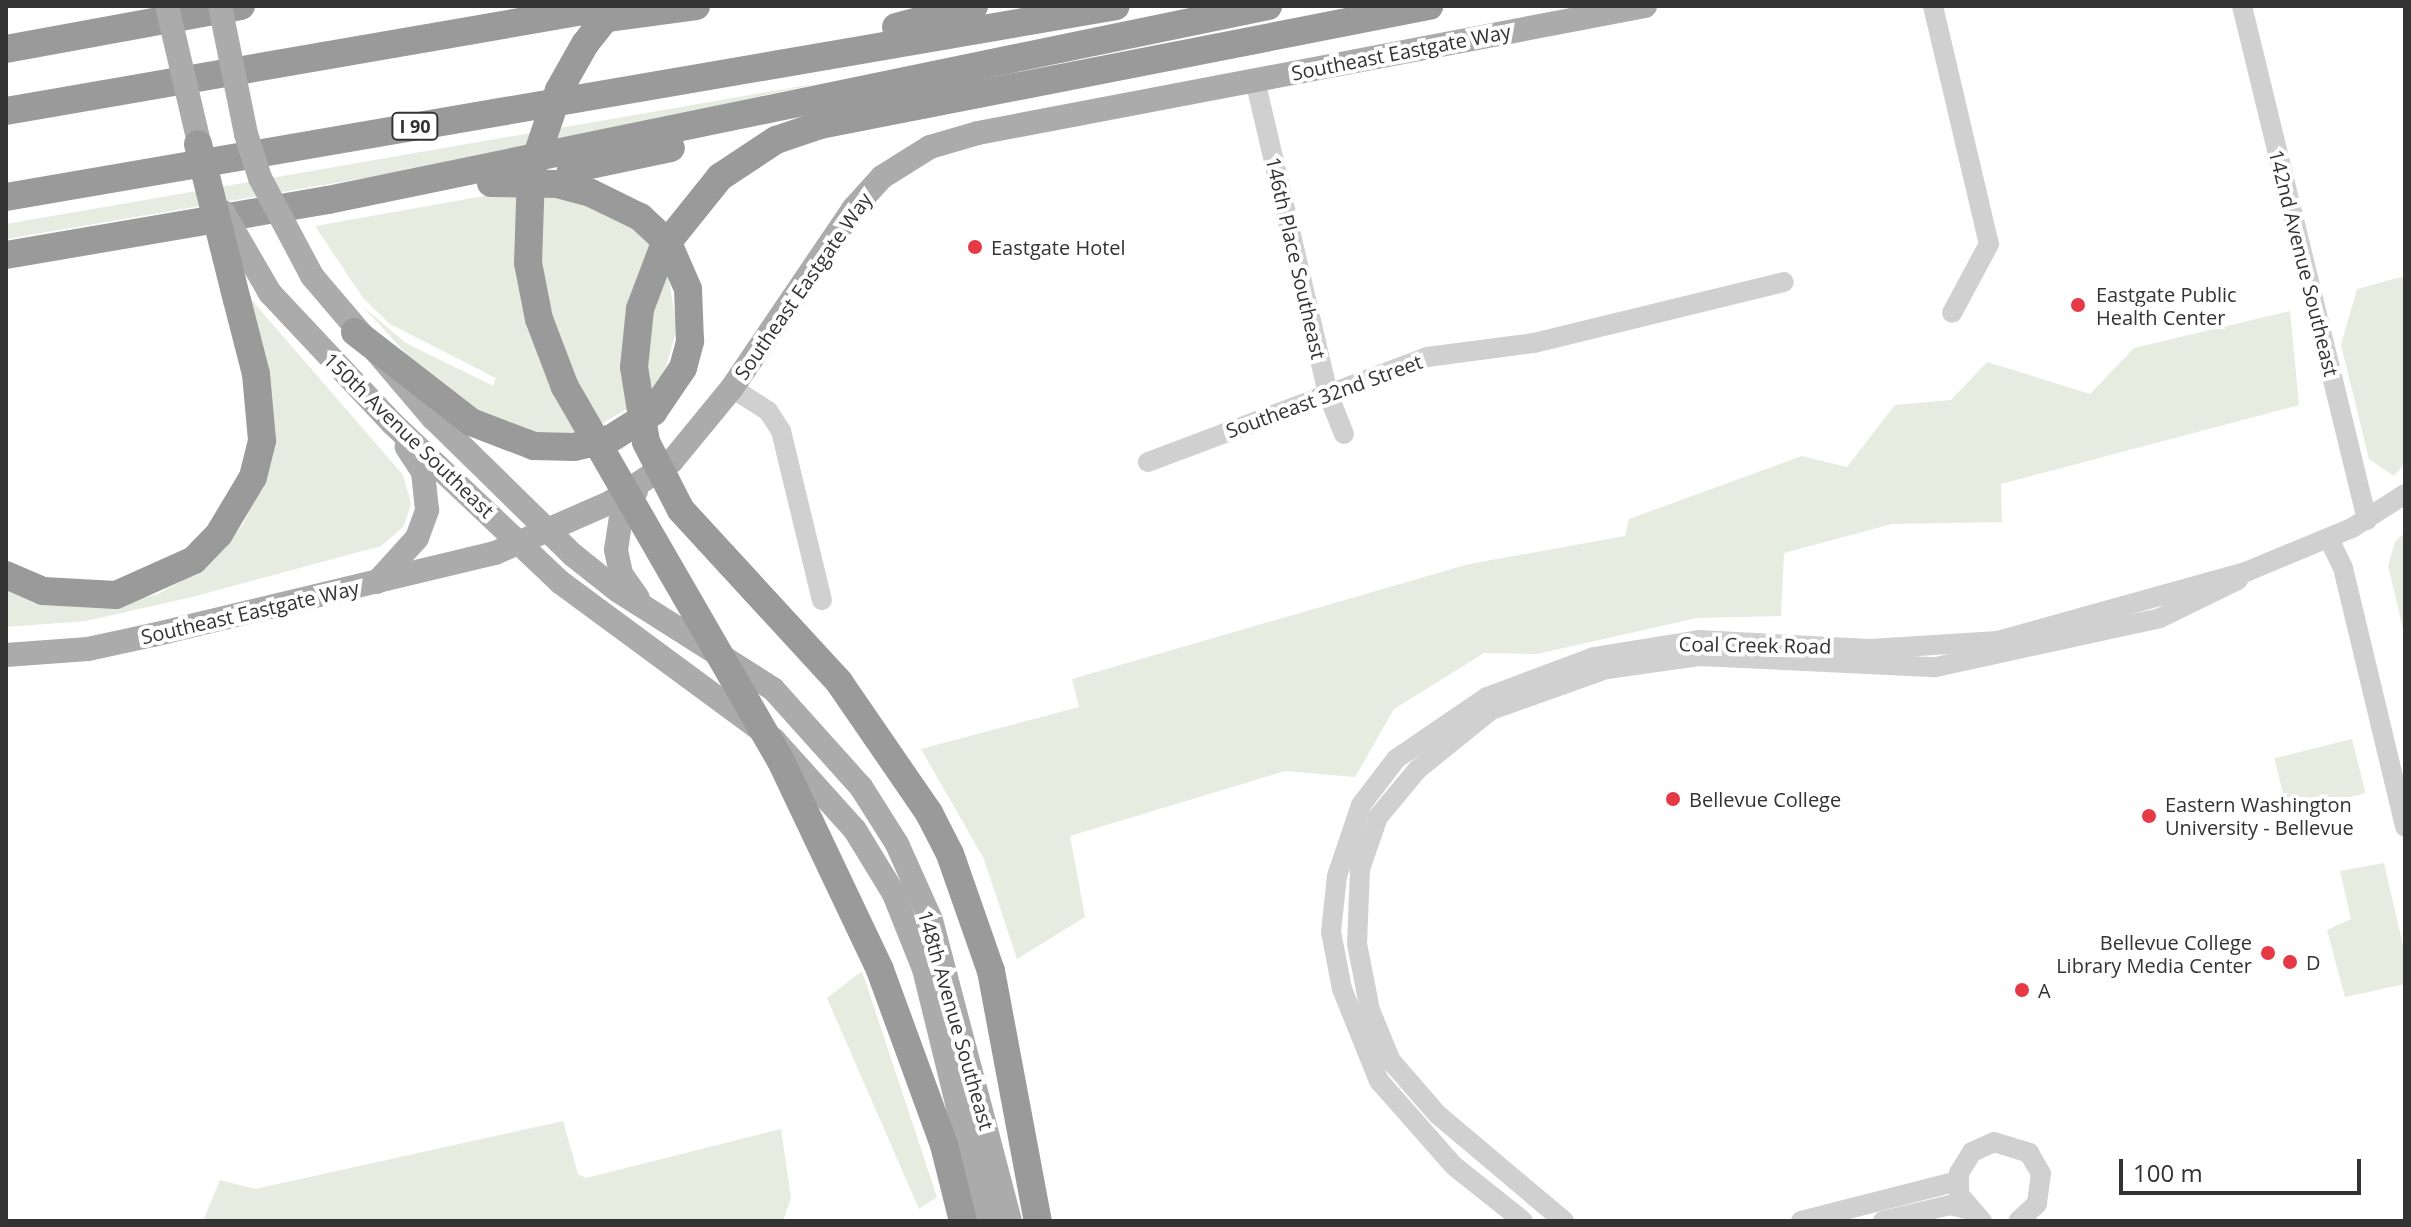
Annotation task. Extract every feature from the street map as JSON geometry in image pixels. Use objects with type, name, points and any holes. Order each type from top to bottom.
[{"type":"highway","points":[[6,49],[241,6]]},
{"type":"highway","points":[[6,111],[371,51],[614,6]]},
{"type":"highway","points":[[614,6],[585,44],[559,90],[531,173],[528,263],[539,319],[565,387],[787,772],[880,970],[944,1145],[963,1221]]},
{"type":"highway","points":[[371,51],[696,6]]},
{"type":"highway","points":[[824,55],[894,28],[974,6]]},
{"type":"highway","name":"I 90","points":[[6,197],[1116,6]]},
{"type":"highway","points":[[6,255],[328,200],[1268,6]]},
{"type":"highway","points":[[1038,1221],[991,971],[950,854],[929,813],[839,682],[681,510],[646,442],[634,367],[640,309],[663,248],[720,177],[767,144],[820,125],[1429,6]]},
{"type":"highway","points":[[6,36],[76,35]]},
{"type":"highway","points":[[328,200],[491,183],[633,158],[984,67]]},
{"type":"highway","points":[[6,575],[43,591],[116,595],[194,560],[219,534],[253,477],[262,440],[256,374],[198,144]]},
{"type":"highway","points":[[355,332],[471,422],[534,446],[574,447],[610,439],[653,412],[683,368],[690,341],[688,289],[668,243],[640,217],[591,193],[558,184],[491,183]]},
{"type":"highway","points":[[6,275],[134,234]]},
{"type":"main road","name":"150th Avenue Southeast","points":[[167,6],[198,144],[232,232],[270,293],[392,423],[595,612],[720,696],[795,760]]},
{"type":"main road","name":"150th Avenue Southeast","points":[[220,6],[246,134],[260,178],[312,276],[355,332],[433,418],[547,530],[617,590],[773,689],[830,748]]},
{"type":"main road","name":"Southeast Eastgate Way","points":[[6,655],[88,649],[377,582],[520,542],[640,486],[672,461],[732,388],[853,209],[907,159],[978,133],[1645,6]]},
{"type":"main road","points":[[377,582],[417,538],[427,510],[423,472],[392,423]]},
{"type":"main road","points":[[640,486],[615,529],[617,560],[633,593],[661,619]]},
{"type":"main road","name":"148th Avenue Southeast","points":[[830,748],[880,815],[931,920],[1010,1221]]},
{"type":"main road","name":"148th Avenue Southeast","points":[[795,760],[855,830],[910,928],[986,1221]]},
{"type":"street","points":[[1933,6],[1989,244],[1952,313]]},
{"type":"street","name":"142nd Avenue Southeast","points":[[2242,6],[2367,520]]},
{"type":"street","name":"146th Place Southeast","points":[[1255,80],[1328,394],[1344,434]]},
{"type":"street","name":"Southeast 32nd Street","points":[[1148,462],[1427,357],[1534,343],[1784,282]]},
{"type":"street","points":[[732,388],[768,411],[781,431],[822,600]]},
{"type":"street","points":[[2367,520],[2405,494]]},
{"type":"street","name":"Coal Creek Road","points":[[1523,1221],[1454,1166],[1379,1081],[1342,989],[1331,932],[1337,876],[1365,797],[1396,759],[1487,697],[1567,665],[1623,650],[1699,640],[1870,649],[1976,645],[2248,571],[2329,539],[2367,520]]},
{"type":"street","points":[[2329,539],[2343,568],[2405,827]]},
{"type":"street","name":"Coal Creek Road","points":[[1564,1221],[1438,1115],[1391,1061],[1370,1010],[1357,944],[1360,869],[1378,817],[1417,770],[1491,710],[1607,669],[1699,656],[1863,666],[1936,667],[1978,661],[2160,618],[2235,583],[2248,571]]},
{"type":"street","points":[[1974,1215],[1958,1181],[1964,1161],[1983,1145],[2019,1146],[2037,1162],[2042,1189],[2037,1204],[2018,1221]]},
{"type":"street","points":[[1801,1221],[1958,1181]]},
{"type":"street","points":[[1883,1221],[1950,1205],[1974,1215]]},
{"type":"shaded area","points":[[825,82],[464,161],[6,239],[6,224]]},
{"type":"shaded area","points":[[501,193],[572,200],[616,216],[645,239],[667,269],[677,328],[666,367],[647,397],[579,437],[549,440],[466,407],[417,365],[362,306],[406,343],[493,386],[496,378],[390,324],[363,298],[315,226]]},
{"type":"shaded area","points":[[2405,276],[2405,463],[2394,476],[2369,459],[2341,345],[2357,289]]},
{"type":"shaded area","points":[[250,298],[403,475],[411,504],[404,526],[381,546],[192,597],[86,621],[6,627],[6,588],[54,605],[121,604],[158,594],[201,570],[243,525],[267,473]]},
{"type":"shaded area","points":[[2290,311],[2299,405],[2001,484],[2002,522],[1892,524],[1784,553],[1781,616],[1697,618],[1537,654],[1484,653],[1394,709],[1355,777],[1285,771],[1070,836],[1085,917],[1017,959],[984,859],[921,749],[1079,707],[1072,679],[1469,564],[1625,536],[1629,519],[1802,456],[1847,467],[1895,405],[1951,400],[1987,362],[2090,394],[2134,348]]},
{"type":"shaded area","points":[[2405,532],[2405,637],[2388,566],[2395,542]]},
{"type":"shaded area","points":[[2352,739],[2366,793],[2288,813],[2274,758]]},
{"type":"shaded area","points":[[2384,863],[2405,954],[2405,984],[2345,997],[2327,930],[2351,919],[2340,871]]},
{"type":"shaded area","points":[[862,971],[937,1197],[919,1209],[827,998]]},
{"type":"shaded area","points":[[563,1121],[578,1174],[586,1178],[781,1129],[791,1198],[783,1221],[203,1221],[220,1180],[255,1189]]},
{"type":"place","name":"Eastgate Hotel","points":[[975,247]]},
{"type":"place","name":"Eastgate Public Health Center","points":[[2078,305]]},
{"type":"place","name":"Bellevue College","points":[[1673,799]]},
{"type":"place","name":"Eastern Washington University - Bellevue","points":[[2149,816]]},
{"type":"place","name":"Bellevue College Library Media Center","points":[[2268,953]]},
{"type":"place","name":"D","points":[[2290,962]]},
{"type":"place","name":"A","points":[[2022,990]]}]
